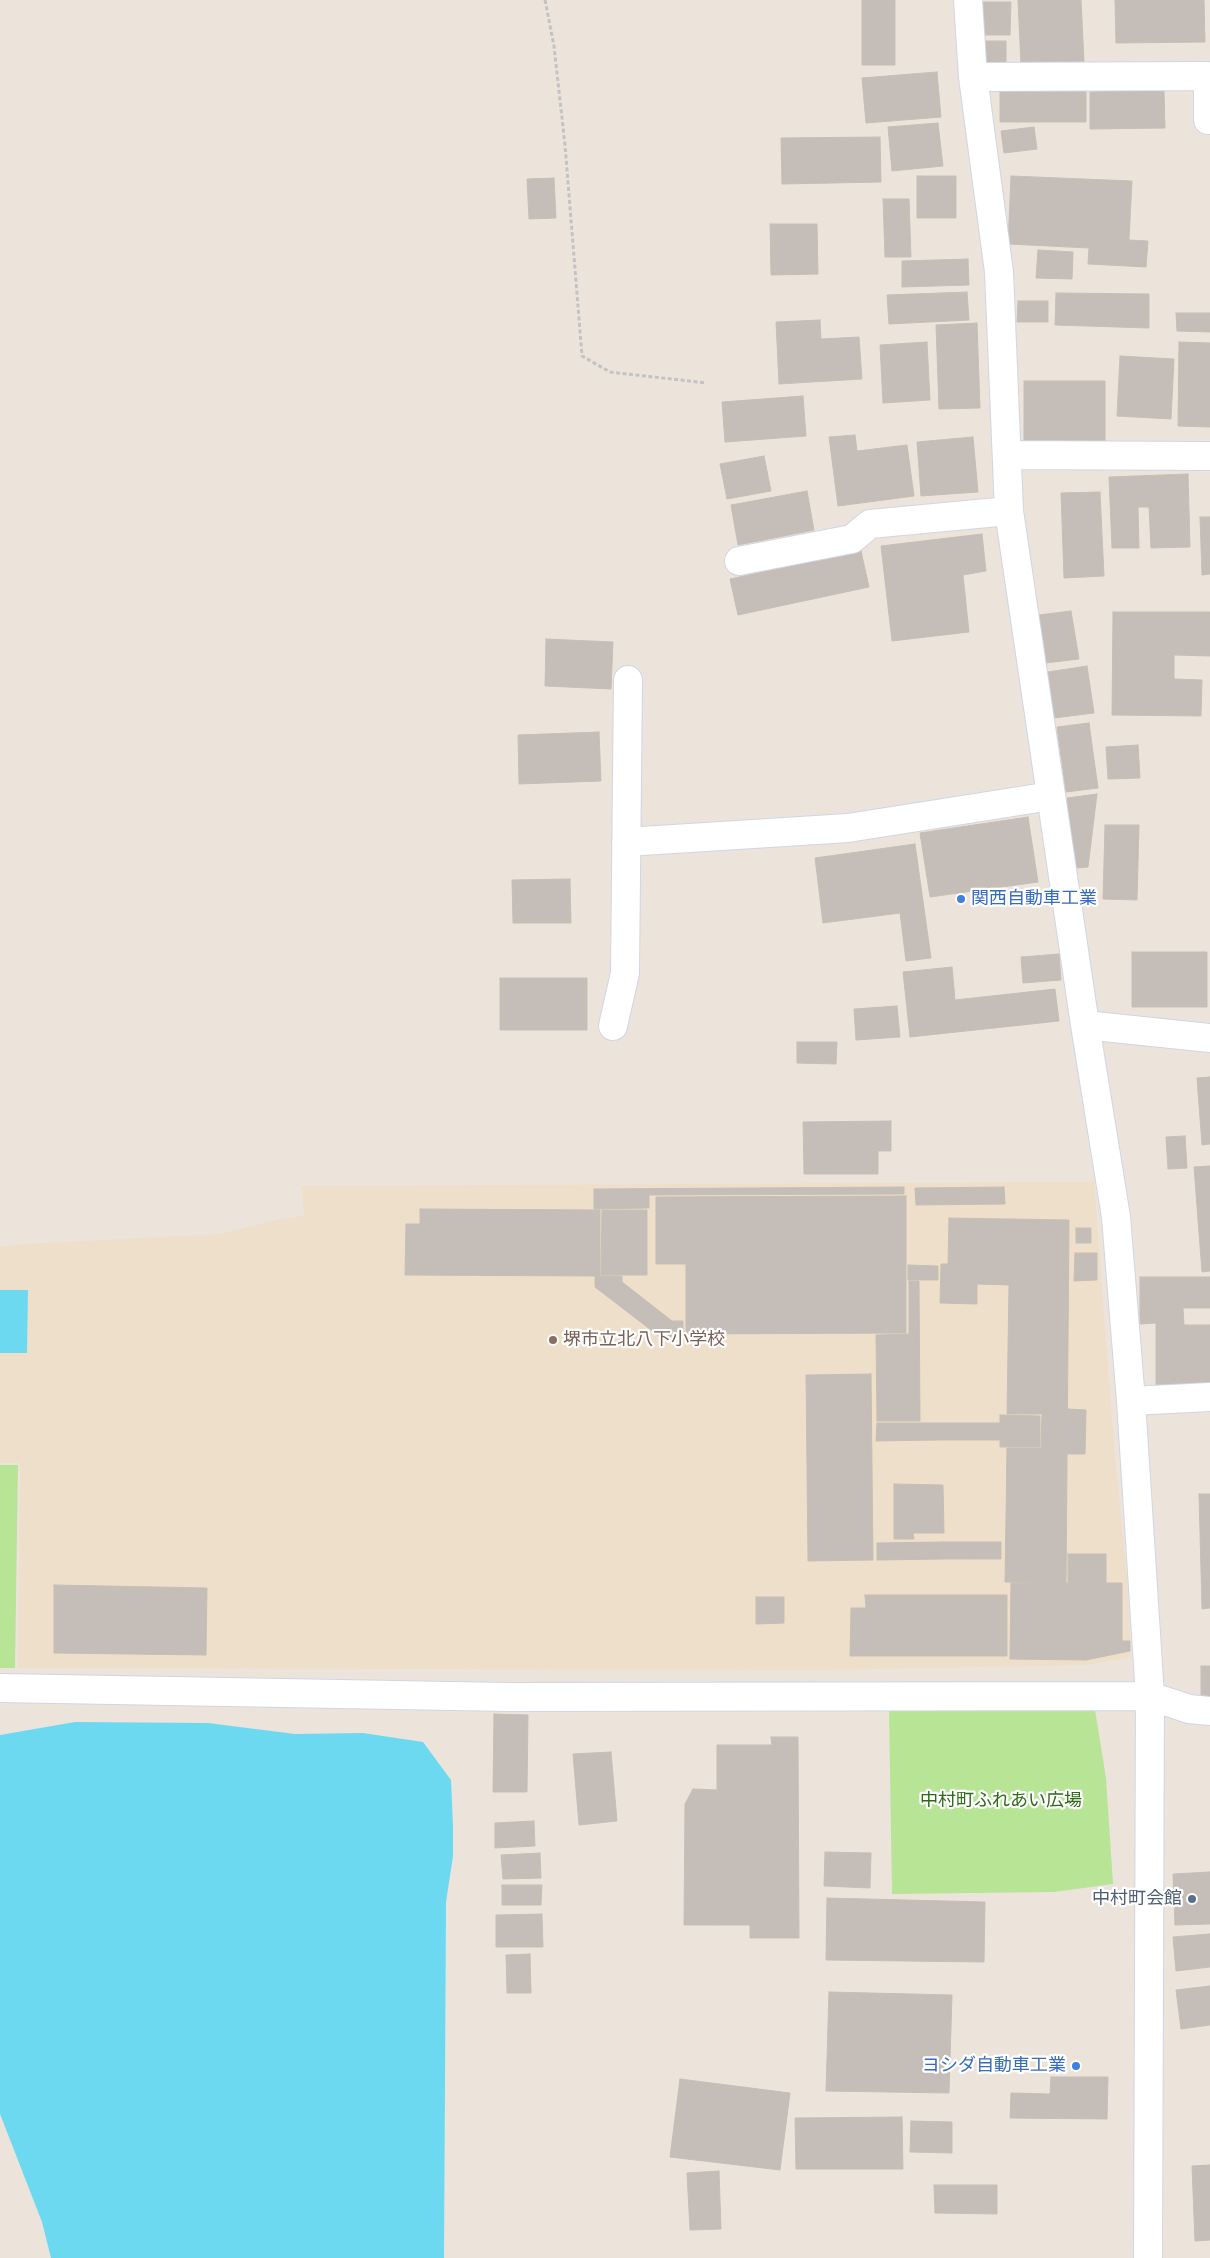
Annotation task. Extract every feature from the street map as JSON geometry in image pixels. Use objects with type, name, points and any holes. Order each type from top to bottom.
[{"type":"street","points":[[968,0],[974,77],[999,272],[1009,511],[1085,1024],[1116,1217],[1131,1401],[1150,1696],[1148,2258]]},
{"type":"street","points":[[974,77],[1208,76],[1208,120],[1210,120]]},
{"type":"street","points":[[1007,454],[1210,456]]},
{"type":"street","points":[[739,561],[852,539],[870,524],[1009,511]]},
{"type":"street","points":[[613,1026],[625,973],[628,680]]},
{"type":"street","points":[[626,842],[848,828],[1052,796]]},
{"type":"street","points":[[1085,1024],[1210,1038]]},
{"type":"street","points":[[1131,1401],[1210,1398]]},
{"type":"street","points":[[0,1688],[508,1696],[1150,1696],[1189,1709],[1210,1711]]},
{"type":"path","points":[[545,0],[554,46],[565,144],[582,356],[610,372],[706,382]]},
{"type":"shaded area","name":"堺市立北八下小学校","points":[[1094,1182],[1113,1433],[1127,1580],[1131,1657],[1086,1665],[824,1670],[18,1668],[20,1463],[0,1463],[0,1247],[25,1244],[221,1234],[279,1219],[304,1216],[302,1186]]},
{"type":"green space","points":[[0,1465],[18,1465],[15,1668],[0,1668]]},
{"type":"green space","name":"中村町ふれあい広場","points":[[889,1709],[1095,1710],[1106,1778],[1113,1884],[1054,1892],[892,1894]]},
{"type":"water","points":[[0,1290],[28,1290],[27,1353],[0,1353]]},
{"type":"water","points":[[75,1722],[208,1723],[295,1734],[363,1733],[423,1742],[451,1780],[453,1856],[446,1902],[444,2258],[51,2258],[42,2222],[0,2114],[0,1735]]},
{"type":"building","points":[[862,0],[895,0],[895,65],[862,65]]},
{"type":"building","points":[[1018,0],[1081,0],[1084,62],[1021,65]]},
{"type":"building","points":[[1115,0],[1204,0],[1205,42],[1116,43]]},
{"type":"building","points":[[981,2],[1011,2],[1010,35],[980,35]]},
{"type":"building","points":[[980,41],[1006,41],[1006,70],[980,70]]},
{"type":"building","points":[[937,72],[941,117],[866,123],[862,78]]},
{"type":"building","points":[[1164,90],[1165,128],[1090,129],[1090,92]]},
{"type":"building","points":[[1000,91],[1086,91],[1086,122],[1000,122]]},
{"type":"building","points":[[938,123],[943,166],[892,171],[888,127]]},
{"type":"building","points":[[1034,127],[1037,149],[1004,153],[1001,131]]},
{"type":"building","points":[[880,137],[881,182],[782,184],[781,138]]},
{"type":"building","points":[[917,176],[956,176],[956,218],[917,218]]},
{"type":"building","points":[[1011,176],[1132,181],[1129,240],[1148,241],[1146,267],[1088,264],[1089,248],[1008,244]]},
{"type":"building","points":[[554,178],[556,218],[529,219],[527,179]]},
{"type":"building","points":[[883,199],[909,199],[911,257],[885,257]]},
{"type":"building","points":[[770,224],[817,224],[818,274],[771,275]]},
{"type":"building","points":[[1038,250],[1073,252],[1072,279],[1036,278]]},
{"type":"building","points":[[968,259],[969,285],[902,287],[902,261]]},
{"type":"building","points":[[967,292],[969,320],[889,324],[887,295]]},
{"type":"building","points":[[1056,293],[1149,294],[1149,328],[1055,325]]},
{"type":"building","points":[[1018,301],[1048,301],[1048,322],[1017,322]]},
{"type":"building","points":[[1176,313],[1210,313],[1210,332],[1177,331]]},
{"type":"building","points":[[820,320],[821,339],[859,337],[862,379],[779,384],[776,322]]},
{"type":"building","points":[[977,323],[980,408],[939,409],[936,325]]},
{"type":"building","points":[[927,342],[930,400],[883,403],[880,345]]},
{"type":"building","points":[[1179,342],[1210,343],[1210,427],[1178,426]]},
{"type":"building","points":[[1120,356],[1174,359],[1171,419],[1117,416]]},
{"type":"building","points":[[1024,381],[1105,381],[1105,444],[1024,444]]},
{"type":"building","points":[[803,396],[806,436],[725,442],[722,402]]},
{"type":"building","points":[[855,435],[857,451],[907,445],[914,496],[838,506],[829,437]]},
{"type":"building","points":[[973,437],[978,492],[921,496],[917,442]]},
{"type":"building","points":[[764,456],[771,491],[727,499],[720,464]]},
{"type":"building","points":[[1188,474],[1190,547],[1151,548],[1149,507],[1138,507],[1139,548],[1112,548],[1109,477]]},
{"type":"building","points":[[807,491],[814,530],[738,545],[731,505]]},
{"type":"building","points":[[1100,492],[1104,576],[1064,578],[1061,493]]},
{"type":"building","points":[[1200,517],[1210,517],[1210,574],[1202,575]]},
{"type":"building","points":[[982,534],[986,571],[963,575],[969,632],[892,641],[881,546]]},
{"type":"building","points":[[861,551],[869,587],[738,615],[730,579]]},
{"type":"building","points":[[1071,611],[1079,659],[1046,663],[1039,615]]},
{"type":"building","points":[[1113,612],[1210,612],[1210,656],[1174,655],[1174,679],[1202,680],[1201,716],[1112,715]]},
{"type":"building","points":[[546,639],[613,642],[611,689],[545,686]]},
{"type":"building","points":[[1087,666],[1094,713],[1054,718],[1048,672]]},
{"type":"building","points":[[1089,723],[1098,788],[1066,792],[1057,727]]},
{"type":"building","points":[[599,732],[601,781],[519,784],[518,735]]},
{"type":"building","points":[[1138,745],[1140,778],[1108,779],[1106,747]]},
{"type":"building","points":[[1097,794],[1088,867],[1076,868],[1067,798]]},
{"type":"building","points":[[1028,817],[1038,882],[930,897],[920,833]]},
{"type":"building","points":[[1105,825],[1139,825],[1137,900],[1103,899]]},
{"type":"building","points":[[915,844],[931,958],[906,961],[900,913],[823,923],[815,858]]},
{"type":"building","points":[[570,879],[571,923],[513,923],[512,880]]},
{"type":"building","points":[[1132,952],[1207,952],[1207,1007],[1132,1007]]},
{"type":"building","points":[[1059,954],[1061,980],[1023,983],[1021,957]]},
{"type":"building","points":[[952,967],[955,1000],[1055,989],[1059,1021],[910,1037],[903,972]]},
{"type":"building","points":[[500,978],[587,978],[587,1030],[500,1030]]},
{"type":"building","points":[[897,1006],[900,1037],[856,1040],[854,1009]]},
{"type":"building","points":[[797,1042],[837,1042],[836,1064],[797,1063]]},
{"type":"building","points":[[1210,1077],[1210,1144],[1202,1145],[1197,1078]]},
{"type":"building","points":[[891,1121],[891,1151],[878,1151],[878,1174],[804,1174],[803,1122]]},
{"type":"building","points":[[1185,1136],[1187,1168],[1168,1169],[1166,1137]]},
{"type":"building","points":[[1210,1166],[1210,1271],[1202,1272],[1194,1167]]},
{"type":"building","points":[[904,1187],[904,1194],[649,1195],[649,1208],[594,1209],[594,1189]]},
{"type":"building","points":[[1004,1187],[1005,1204],[916,1205],[915,1188]]},
{"type":"building","points":[[906,1196],[906,1333],[686,1334],[686,1264],[656,1264],[656,1197]]},
{"type":"building","points":[[420,1209],[600,1210],[600,1276],[405,1275],[406,1224],[420,1224]]},
{"type":"building","points":[[602,1210],[647,1210],[647,1275],[601,1275]]},
{"type":"building","points":[[949,1218],[1069,1220],[1066,1583],[1005,1582],[1007,1448],[1041,1448],[1042,1414],[1007,1414],[1009,1285],[977,1284],[977,1304],[940,1303],[941,1264],[948,1264]]},
{"type":"building","points":[[1076,1228],[1091,1228],[1091,1243],[1076,1243]]},
{"type":"building","points":[[1075,1253],[1097,1253],[1097,1280],[1074,1281]]},
{"type":"building","points":[[908,1265],[938,1266],[938,1280],[908,1280]]},
{"type":"building","points":[[595,1276],[622,1276],[622,1282],[672,1321],[683,1321],[683,1340],[664,1340],[595,1287]]},
{"type":"building","points":[[1140,1277],[1210,1277],[1210,1308],[1183,1308],[1184,1325],[1210,1325],[1210,1385],[1156,1385],[1156,1323],[1140,1324]]},
{"type":"building","points":[[909,1281],[919,1281],[920,1421],[877,1421],[876,1335],[909,1334]]},
{"type":"building","points":[[871,1374],[873,1560],[808,1561],[806,1375]]},
{"type":"building","points":[[1068,1409],[1086,1410],[1085,1454],[1067,1454]]},
{"type":"building","points":[[1000,1415],[1040,1416],[1040,1447],[1000,1447]]},
{"type":"building","points":[[877,1423],[937,1423],[937,1440],[876,1441]]},
{"type":"building","points":[[937,1423],[969,1423],[970,1440],[937,1440]]},
{"type":"building","points":[[969,1423],[1000,1423],[1000,1440],[970,1440]]},
{"type":"building","points":[[894,1484],[943,1485],[944,1533],[913,1533],[914,1539],[894,1539]]},
{"type":"building","points":[[1199,1494],[1210,1494],[1210,1608],[1202,1609]]},
{"type":"building","points":[[942,1542],[942,1559],[877,1560],[877,1543]]},
{"type":"building","points":[[942,1542],[974,1542],[975,1559],[942,1559]]},
{"type":"building","points":[[974,1542],[1001,1542],[1001,1559],[975,1559]]},
{"type":"building","points":[[1068,1554],[1106,1554],[1106,1583],[1068,1583]]},
{"type":"building","points":[[1011,1583],[1122,1583],[1122,1641],[1130,1641],[1130,1651],[1086,1660],[1010,1659]]},
{"type":"building","points":[[54,1585],[207,1588],[206,1655],[54,1653]]},
{"type":"building","points":[[865,1595],[1007,1595],[1007,1656],[850,1656],[851,1608],[866,1608]]},
{"type":"building","points":[[756,1597],[784,1597],[784,1623],[756,1624]]},
{"type":"building","points":[[1201,1666],[1210,1666],[1210,1696],[1201,1696]]},
{"type":"building","points":[[494,1714],[528,1715],[527,1792],[493,1792]]},
{"type":"building","points":[[771,1737],[798,1737],[799,1938],[750,1938],[750,1925],[717,1925],[717,1745],[772,1745]]},
{"type":"building","points":[[611,1752],[617,1821],[579,1825],[573,1754]]},
{"type":"building","points":[[693,1789],[717,1790],[717,1925],[684,1925],[685,1804]]},
{"type":"building","points":[[534,1821],[535,1846],[495,1848],[495,1823]]},
{"type":"building","points":[[825,1852],[871,1853],[870,1888],[824,1886]]},
{"type":"building","points":[[540,1853],[541,1878],[503,1879],[501,1855]]},
{"type":"building","name":"中村町会館","points":[[1210,1872],[1210,1924],[1175,1925],[1173,1874]]},
{"type":"building","points":[[502,1885],[542,1885],[541,1905],[502,1905]]},
{"type":"building","points":[[827,1898],[985,1902],[984,1962],[826,1960]]},
{"type":"building","points":[[542,1914],[543,1947],[496,1947],[496,1915]]},
{"type":"building","points":[[1210,1934],[1210,1967],[1176,1971],[1173,1937]]},
{"type":"building","points":[[530,1954],[531,1993],[507,1993],[506,1955]]},
{"type":"building","points":[[1210,1986],[1210,2025],[1181,2029],[1176,1990]]},
{"type":"building","points":[[829,1992],[952,1995],[949,2093],[826,2091]]},
{"type":"building","points":[[1051,2077],[1108,2077],[1107,2119],[1010,2118],[1011,2093],[1050,2094]]},
{"type":"building","points":[[680,2079],[790,2093],[780,2170],[670,2157]]},
{"type":"building","points":[[902,2117],[903,2169],[796,2169],[795,2118]]},
{"type":"building","points":[[911,2121],[952,2122],[952,2153],[910,2152]]},
{"type":"building","points":[[1210,2165],[1210,2240],[1195,2241],[1192,2166]]},
{"type":"building","points":[[719,2171],[721,2229],[690,2230],[687,2173]]},
{"type":"building","points":[[934,2185],[997,2185],[997,2214],[935,2213]]},
{"type":"place","name":"関西自動車工業","points":[[961,899]]},
{"type":"place","name":"堺市立北八下小学校","points":[[553,1340]]},
{"type":"place","name":"中村町会館","points":[[1192,1899]]},
{"type":"place","name":"ヨシダ自動車工業","points":[[1076,2066]]}]
